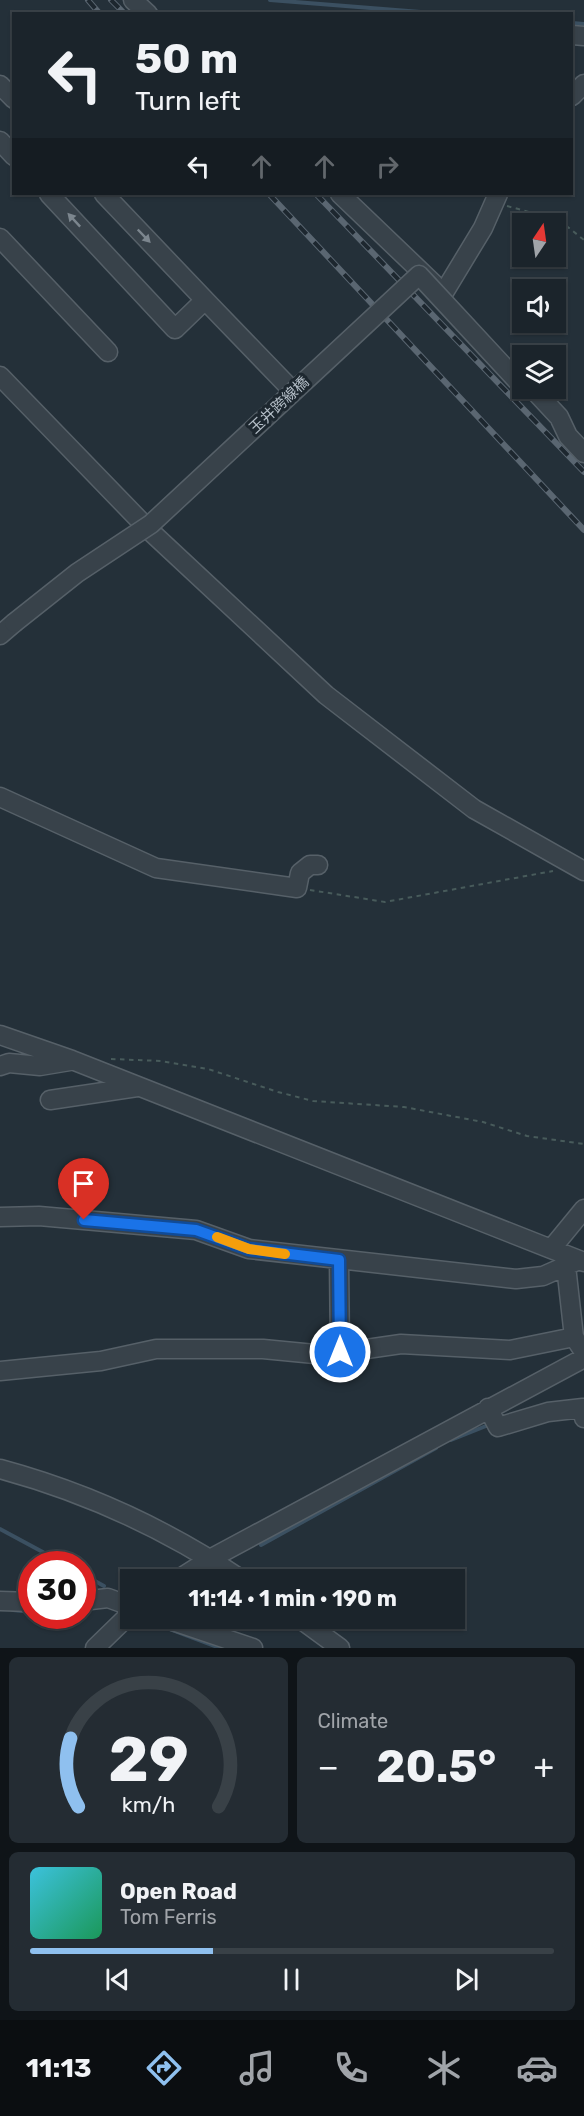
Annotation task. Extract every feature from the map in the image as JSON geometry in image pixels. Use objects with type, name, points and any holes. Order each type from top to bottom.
[{"type":"street","points":[[133,0],[146,12]]},
{"type":"street","points":[[573,95],[584,84]]},
{"type":"street","points":[[0,85],[12,97]]},
{"type":"street","points":[[0,141],[12,154]]},
{"type":"street","points":[[50,195],[175,329],[205,300]]},
{"type":"street","points":[[105,195],[287,385]]},
{"type":"street","points":[[341,195],[443,294],[512,367]]},
{"type":"street","points":[[443,294],[497,198]]},
{"type":"street","points":[[0,238],[108,352]]},
{"type":"street","name":"玉井跨線橋","points":[[7,629],[77,573],[151,524],[419,274],[512,375]]},
{"type":"street","points":[[0,376],[150,531],[326,695],[474,809],[580,868]]},
{"type":"street","name":"玉井跨線橋","points":[[534,399],[568,436]]},
{"type":"street","points":[[542,399],[559,417],[568,436],[584,453]]},
{"type":"street","points":[[0,797],[156,868],[297,888],[300,873],[310,865],[318,865]]},
{"type":"street","points":[[0,1035],[72,1060],[552,1248],[576,1262]]},
{"type":"street","points":[[0,1066],[9,1063],[40,1066],[72,1060]]},
{"type":"street","points":[[50,1100],[139,1087]]},
{"type":"street","points":[[552,1248],[584,1209]]},
{"type":"street","points":[[0,1217],[39,1216],[196,1230],[249,1249],[516,1279],[543,1276],[576,1262]]},
{"type":"street","points":[[339,1260],[340,1352]]},
{"type":"street","points":[[0,1371],[101,1361],[156,1349],[263,1349],[324,1355],[401,1344],[510,1350],[579,1345],[576,1262]]},
{"type":"street","points":[[194,1569],[493,1417],[584,1358]]},
{"type":"street","points":[[493,1417],[584,1408],[584,1418]]},
{"type":"street","points":[[0,1469],[37,1479],[85,1497],[139,1521],[225,1569]]},
{"type":"street","points":[[96,1600],[108,1598],[120,1607]]},
{"type":"street","points":[[0,1601],[18,1602]]},
{"type":"street","points":[[95,1648],[120,1622]]},
{"type":"street","points":[[197,1629],[254,1648]]},
{"type":"street","points":[[314,1629],[340,1648]]},
{"type":"path","points":[[497,198],[560,220],[584,240]]},
{"type":"path","points":[[297,888],[385,902],[580,868]]},
{"type":"path","points":[[104,1059],[161,1061],[208,1069],[313,1101],[404,1107],[483,1122],[527,1137],[584,1144]]},
{"type":"waterway","points":[[270,0],[421,12]]},
{"type":"waterway","points":[[573,23],[584,24]]},
{"type":"waterway","points":[[451,1440],[491,1424]]},
{"type":"waterway","points":[[261,1545],[436,1448]]},
{"type":"waterway","points":[[0,1529],[41,1551]]},
{"type":"waterway","points":[[96,1582],[104,1586]]},
{"type":"waterway","points":[[13,1610],[18,1611]]},
{"type":"waterway","points":[[169,1629],[220,1648]]},
{"type":"railway","points":[[88,0],[98,12]]},
{"type":"railway","points":[[111,0],[123,12]]},
{"type":"railway","points":[[270,195],[584,530]]},
{"type":"railway","points":[[317,195],[584,472]]},
{"type":"slow traffic","points":[[217,1237],[249,1249],[285,1254]]},
{"type":"route","points":[[84,1220],[196,1230],[249,1249],[339,1260],[340,1352]]}]
